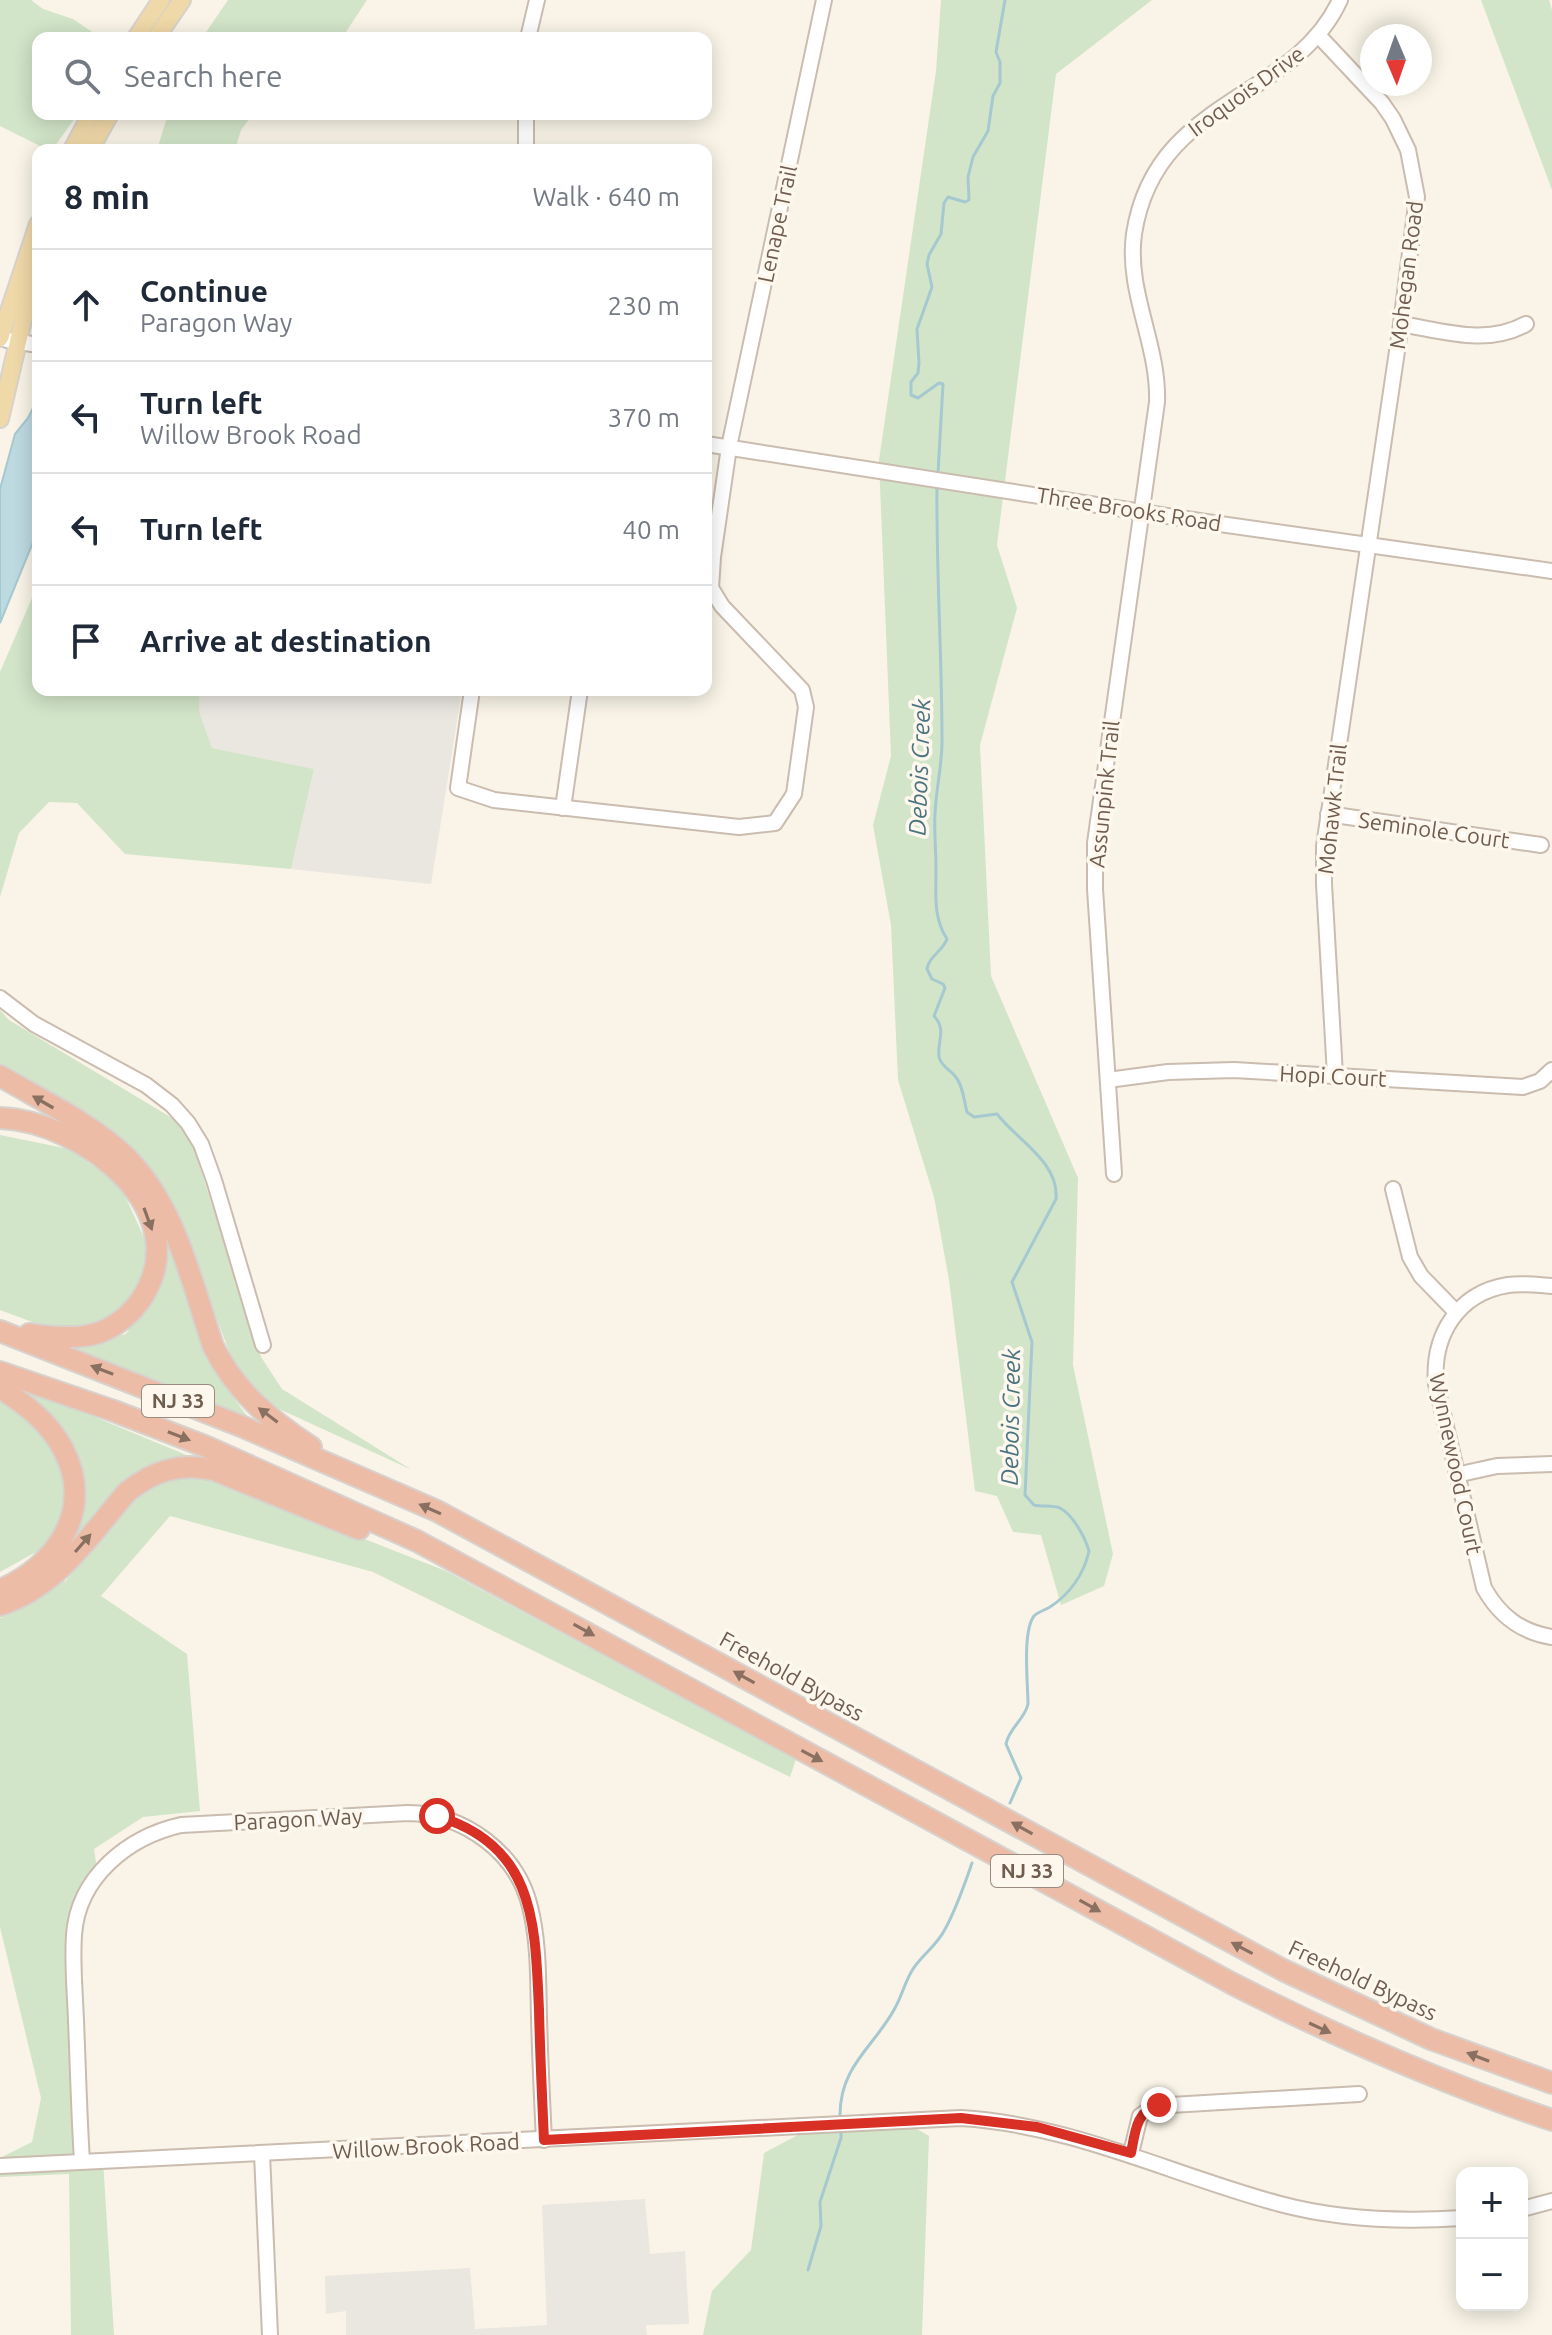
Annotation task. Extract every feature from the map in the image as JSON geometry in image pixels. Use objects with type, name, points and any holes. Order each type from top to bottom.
[{"type":"highway","points":[[0,1076],[94,1132],[123,1154],[143,1175],[172,1226],[213,1346],[233,1382],[254,1405],[355,1476]]},
{"type":"highway","points":[[0,1118],[51,1127],[81,1141],[107,1160],[126,1179],[142,1202],[152,1228],[155,1251],[153,1273],[144,1295],[131,1312],[104,1331],[65,1338],[0,1331]]},
{"type":"highway","name":"Freehold Bypass","points":[[0,1331],[138,1384],[437,1511],[1283,1970],[1431,2039],[1552,2083]]},
{"type":"highway","name":"NJ 33","points":[[0,1372],[207,1447],[417,1541],[1300,2018],[1395,2062],[1480,2096],[1552,2120]]},
{"type":"highway","points":[[0,1388],[31,1410],[53,1434],[67,1459],[73,1497],[69,1522],[58,1546],[28,1576],[0,1590]]},
{"type":"highway","points":[[0,1605],[21,1597],[49,1580],[139,1482],[161,1471],[189,1466],[226,1474],[516,1592]]},
{"type":"main road","points":[[140,32],[161,0]]},
{"type":"main road","points":[[160,32],[182,0]]},
{"type":"main road","points":[[75,144],[88,120]]},
{"type":"main road","points":[[93,144],[107,120]]},
{"type":"main road","points":[[0,419],[8,340],[32,247]]},
{"type":"main road","points":[[8,340],[32,285]]},
{"type":"street","points":[[529,32],[537,0]]},
{"type":"street","name":"Lenape Trail","points":[[712,545],[729,447],[824,0]]},
{"type":"street","name":"Iroquois Drive","points":[[1141,511],[1157,383],[1133,267],[1134,234],[1145,194],[1159,168],[1186,134],[1319,36],[1340,0]]},
{"type":"street","name":"Mohegan Road","points":[[1319,36],[1382,103],[1393,119],[1408,150],[1417,197],[1367,545]]},
{"type":"street","points":[[526,120],[526,144]]},
{"type":"street","points":[[1401,324],[1487,337],[1508,334],[1526,324]]},
{"type":"street","points":[[8,340],[32,344]]},
{"type":"street","name":"Three Brooks Road","points":[[712,445],[1552,571]]},
{"type":"street","name":"Assunpink Trail","points":[[1114,1174],[1095,889],[1095,843],[1141,511]]},
{"type":"street","name":"Mohawk Trail","points":[[1335,1075],[1324,884],[1328,814],[1367,545]]},
{"type":"street","name":"Lenape Trail","points":[[563,808],[739,827],[775,823],[794,794],[806,707],[802,690],[722,606],[712,590]]},
{"type":"street","points":[[471,696],[458,788],[494,800],[563,808],[579,696]]},
{"type":"street","name":"Seminole Court","points":[[1328,814],[1541,845]]},
{"type":"street","points":[[0,998],[34,1024],[146,1085],[172,1105],[188,1123],[205,1154],[263,1345]]},
{"type":"street","name":"Hopi Court","points":[[1108,1080],[1200,1070],[1523,1087],[1540,1081],[1552,1070]]},
{"type":"street","points":[[1393,1189],[1410,1257],[1421,1276],[1455,1311],[1480,1294],[1504,1286],[1552,1286]]},
{"type":"street","name":"Wynnewood Court","points":[[1455,1311],[1439,1343],[1435,1369],[1479,1575],[1491,1601],[1515,1624],[1552,1637]]},
{"type":"street","points":[[1456,1475],[1497,1466],[1552,1464]]},
{"type":"street","name":"Paragon Way","points":[[82,2161],[74,1936],[86,1895],[104,1868],[134,1842],[181,1825],[408,1813],[446,1819],[476,1833],[508,1863],[524,1890],[531,1910],[537,1958],[544,2140]]},
{"type":"street","points":[[1131,2153],[1140,2116],[1154,2106],[1359,2094]]},
{"type":"street","name":"Willow Brook Road","points":[[0,2166],[961,2118],[1037,2127],[1131,2153],[1248,2194],[1311,2211],[1379,2219],[1456,2218]]},
{"type":"street","points":[[262,2154],[270,2335]]},
{"type":"street","points":[[1528,2207],[1552,2201]]},
{"type":"shaded area","points":[[200,696],[461,696],[431,884],[291,869],[314,769],[212,748],[199,711]]},
{"type":"shaded area","points":[[645,2199],[650,2254],[685,2251],[689,2324],[646,2325],[647,2335],[346,2335],[346,2311],[326,2314],[325,2276],[470,2268],[475,2329],[547,2325],[542,2205]]},
{"type":"green space","points":[[0,0],[31,0],[43,9],[73,19],[92,32],[32,32],[32,120],[74,120],[56,144],[36,144],[0,126]]},
{"type":"green space","points":[[228,0],[367,0],[346,32],[206,32]]},
{"type":"green space","points":[[941,0],[1152,0],[1056,74],[997,545],[1017,608],[980,745],[991,976],[1078,1178],[1073,1365],[1113,1554],[1104,1586],[1061,1605],[1041,1535],[1013,1532],[997,1496],[975,1491],[949,1280],[934,1197],[898,1080],[891,925],[873,825],[891,756],[879,460],[936,71]]},
{"type":"green space","points":[[1481,0],[1549,0],[1552,10],[1552,190]]},
{"type":"green space","points":[[166,120],[248,120],[237,144],[159,144]]},
{"type":"green space","points":[[32,598],[32,696],[200,696],[199,711],[212,748],[314,769],[291,869],[125,854],[77,803],[49,802],[19,833],[0,897],[0,672]]},
{"type":"green space","points":[[0,1010],[9,1020],[187,1127],[261,1357],[282,1389],[412,1470],[264,1402],[234,1364],[163,1188],[107,1126],[0,1069]]},
{"type":"green space","points":[[0,1135],[69,1149],[120,1185],[147,1244],[139,1290],[120,1315],[86,1329],[59,1332],[0,1310]]},
{"type":"green space","points":[[171,1245],[219,1378],[247,1416],[65,1349],[126,1334],[160,1284]]},
{"type":"green space","points":[[25,1388],[196,1459],[130,1475],[77,1538],[82,1475],[54,1425]]},
{"type":"green space","points":[[0,1400],[36,1426],[64,1469],[69,1494],[48,1553],[36,1552],[0,1572]]},
{"type":"green space","points":[[204,1476],[446,1571],[796,1759],[790,1777],[373,1572],[170,1516],[101,1596],[187,1654],[200,1811],[143,1817],[94,1849],[98,1876],[72,1935],[79,2161],[103,2160],[114,2335],[71,2335],[69,2174],[0,2177],[0,2158],[32,2142],[41,2098],[0,1927],[0,1618],[63,1576],[65,1582],[127,1501],[168,1477]]},
{"type":"green space","points":[[895,2116],[929,2136],[922,2335],[703,2335],[712,2291],[751,2250],[764,2153],[822,2122]]},
{"type":"water","points":[[32,410],[32,545],[0,623],[0,489],[15,434]]},
{"type":"waterway","name":"Debois Creek","points":[[938,473],[943,384],[939,383],[918,398],[911,395],[911,382],[918,373],[919,363],[917,329],[932,287],[927,264],[941,234],[944,203],[948,197],[965,202],[969,200],[968,177],[973,157],[988,131],[993,96],[1000,83],[1000,62],[996,52],[1005,0]]},
{"type":"waterway","name":"Debois Creek","points":[[937,484],[942,741],[935,814],[936,897],[939,923],[947,939],[927,969],[932,979],[945,988],[934,1016],[941,1031],[939,1057],[960,1084],[967,1112],[974,1117],[997,1114],[1036,1153],[1051,1174],[1055,1186],[1056,1199],[1012,1282],[1032,1342],[1025,1495],[1034,1505],[1057,1507],[1065,1511],[1078,1527],[1089,1551],[1084,1568],[1070,1590],[1034,1616],[1030,1624],[1027,1646],[1028,1704],[1006,1744],[1021,1778],[1010,1803]]},
{"type":"waterway","name":"Debois Creek","points":[[840,2115],[852,2069],[887,2021],[913,1969],[944,1931],[972,1863]]},
{"type":"waterway","name":"Debois Creek","points":[[808,2270],[821,2226],[820,2202],[841,2131]]},
{"type":"route","points":[[437,1816],[476,1833],[500,1853],[517,1876],[531,1910],[537,1958],[544,2140],[961,2118],[1037,2127],[1131,2153],[1140,2116],[1149,2108],[1159,2105]]}]
